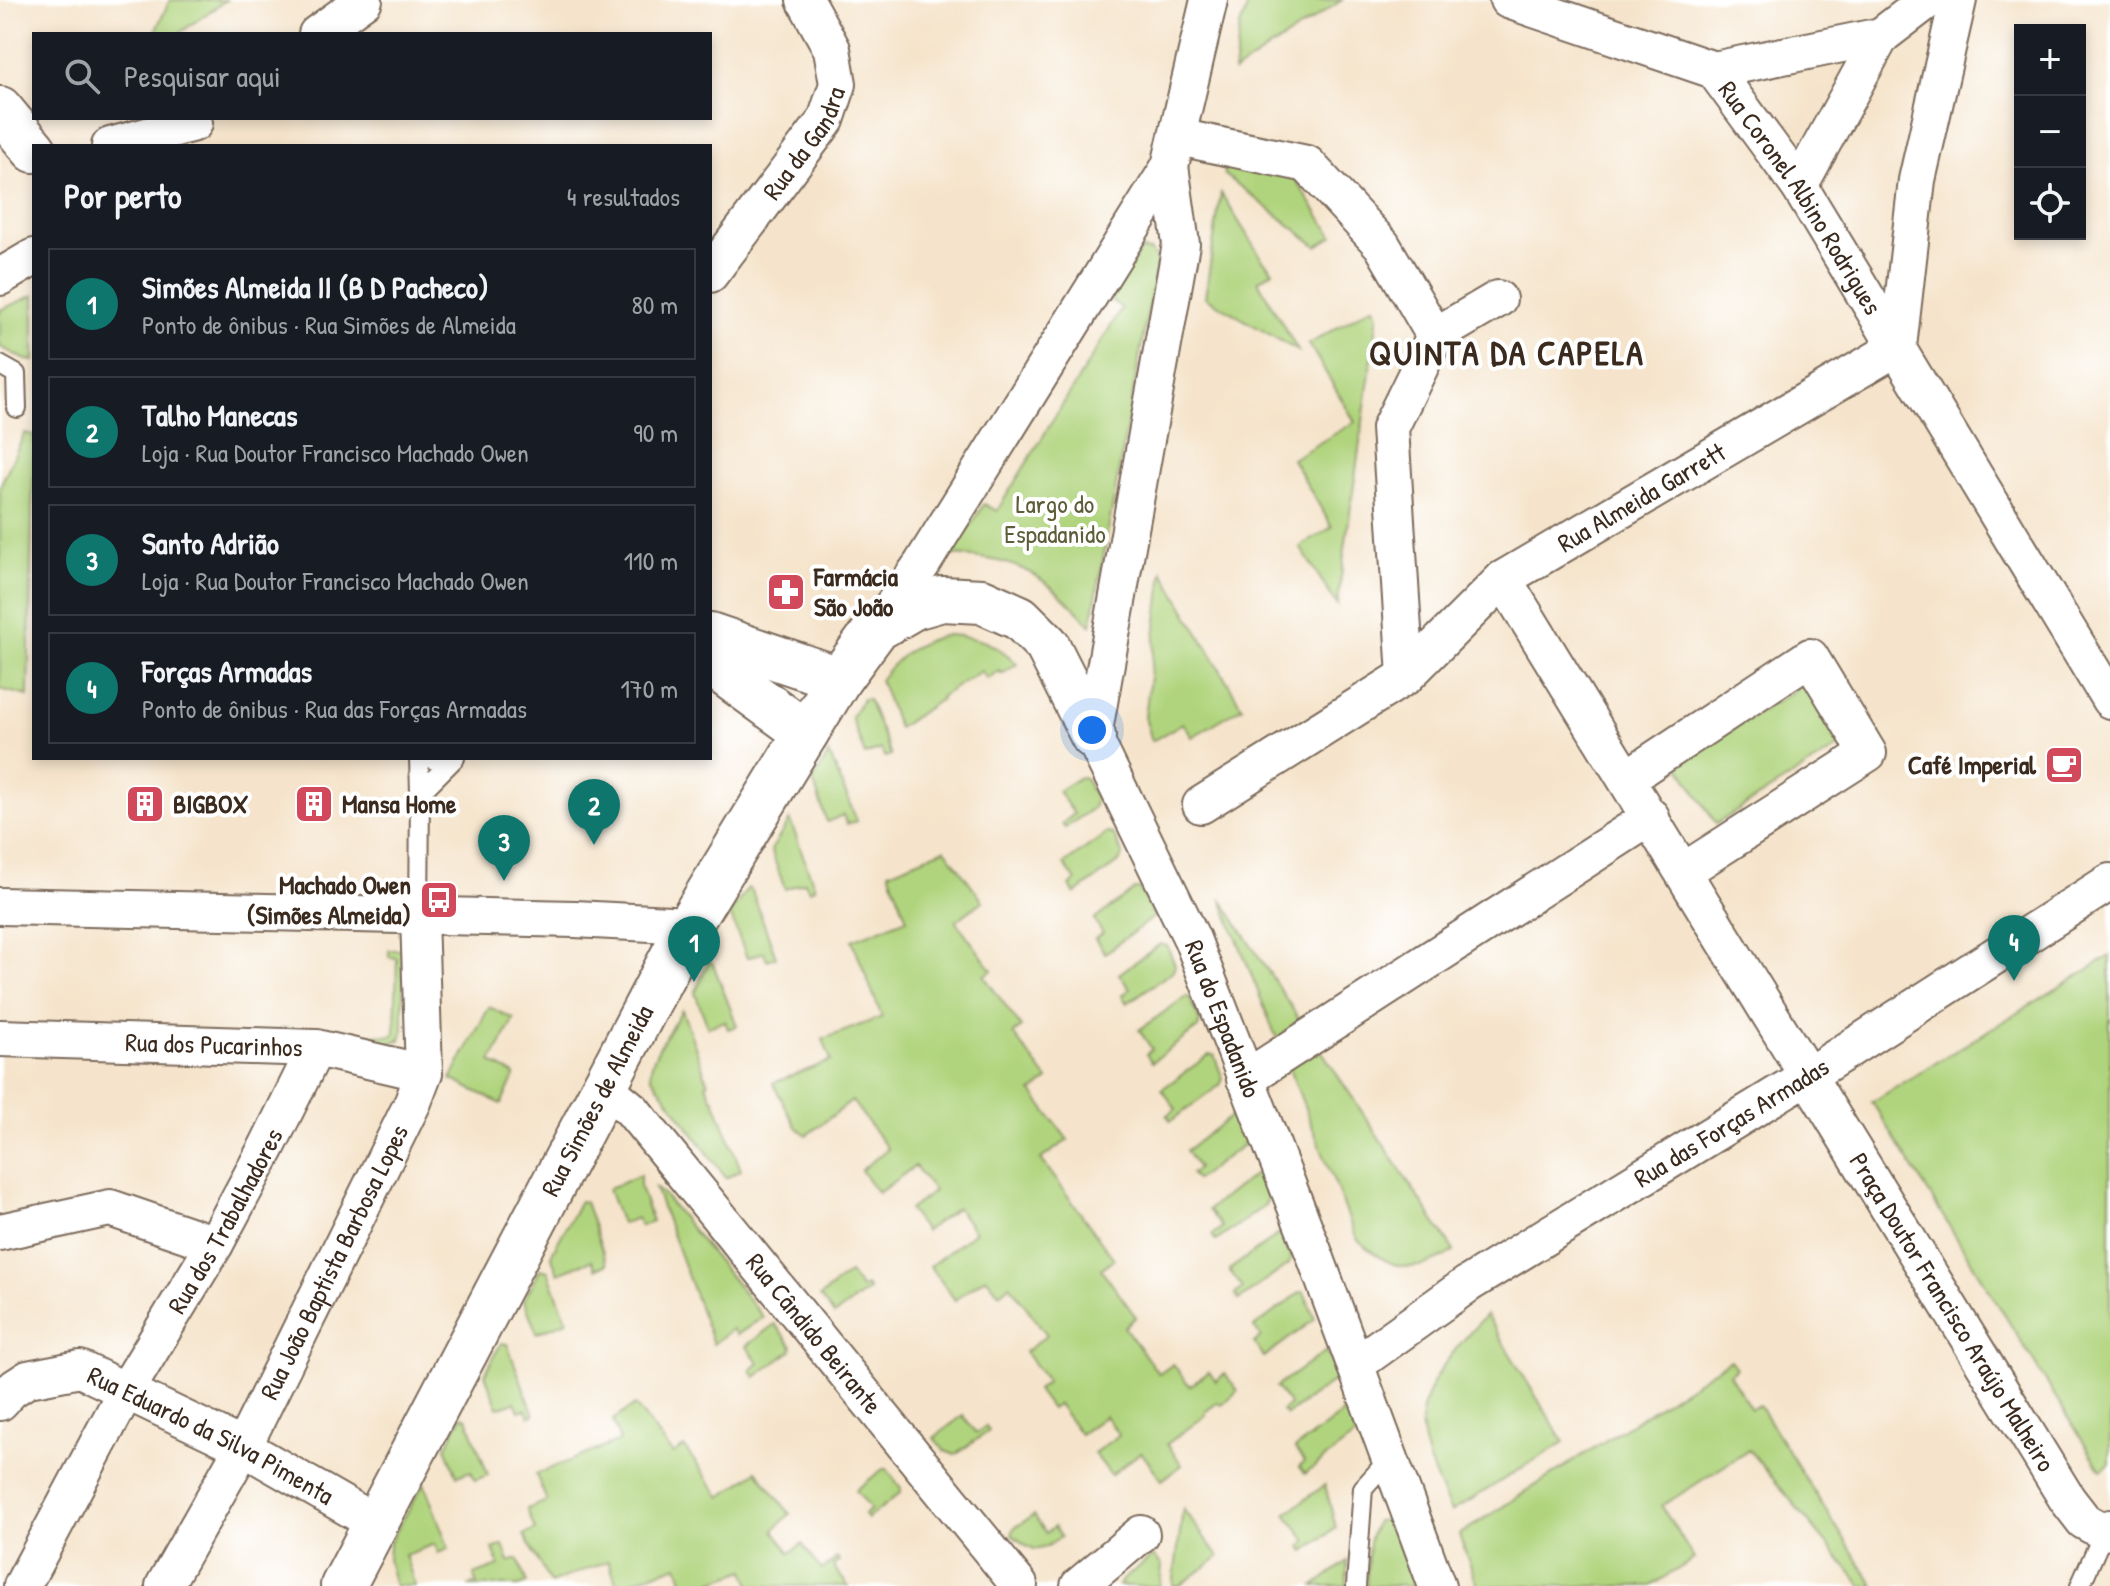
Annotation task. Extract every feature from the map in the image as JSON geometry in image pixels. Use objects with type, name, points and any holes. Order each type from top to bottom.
[{"type":"street","points":[[320,32],[364,0]]},
{"type":"street","name":"Rua da Gandra","points":[[712,271],[826,120],[838,84],[832,49],[805,0]]},
{"type":"street","points":[[1093,736],[1181,244],[1174,151],[1209,0]]},
{"type":"street","name":"Rua Coronel Albino Rodrigues","points":[[1508,0],[1714,70],[1799,186],[2110,700]]},
{"type":"street","points":[[1799,186],[1881,36],[1928,0]]},
{"type":"street","name":"Rua Coronel Albino Rodrigues","points":[[1898,347],[1917,180],[1958,0]]},
{"type":"street","points":[[1714,70],[1881,36]]},
{"type":"street","points":[[0,109],[32,148]]},
{"type":"street","points":[[119,144],[190,129]]},
{"type":"street","points":[[1174,151],[1307,164],[1382,245],[1435,336]]},
{"type":"street","points":[[876,629],[930,551],[1174,151]]},
{"type":"street","points":[[0,277],[32,258]]},
{"type":"street","points":[[1406,676],[1390,428],[1435,336],[1498,299]]},
{"type":"street","name":"Rua Almeida Garrett","points":[[1201,805],[1406,676],[1503,579],[1898,347]]},
{"type":"street","name":"Praça Doutor Francisco Araújo Malheiro","points":[[1503,579],[2067,1499],[2084,1521],[2107,1530]]},
{"type":"street","name":"Rua do Espadanido","points":[[876,629],[914,607],[942,599],[982,601],[1020,618],[1047,645],[1192,939],[1437,1586]]},
{"type":"street","name":"Rua Simões de Almeida","points":[[343,1586],[689,925],[839,679],[876,629]]},
{"type":"street","points":[[712,636],[839,679]]},
{"type":"street","points":[[1627,778],[1810,657],[1868,753],[1684,871]]},
{"type":"street","points":[[712,664],[806,733]]},
{"type":"street","points":[[1245,1079],[1651,817]]},
{"type":"street","name":"Rua das Forças Armadas","points":[[1355,1365],[1468,1284],[1809,1075],[2110,882]]},
{"type":"street","points":[[0,906],[575,919],[689,925]]},
{"type":"street","name":"Rua João Baptista Barbosa Lopes","points":[[164,1586],[243,1447],[413,1102],[424,1073],[419,916]]},
{"type":"street","name":"Rua dos Pucarinhos","points":[[0,1038],[316,1048],[424,1073]]},
{"type":"street","name":"Rua dos Trabalhadores","points":[[22,1586],[127,1389],[215,1244],[316,1048]]},
{"type":"street","name":"Rua Cândido Beirante","points":[[603,1086],[632,1110],[1019,1585]]},
{"type":"street","points":[[0,1232],[110,1208],[215,1244]]},
{"type":"street","name":"Rua Eduardo da Silva Pimenta","points":[[0,1402],[28,1379],[80,1369],[243,1447],[377,1524]]},
{"type":"street","points":[[1079,1586],[1141,1534]]},
{"type":"lane","points":[[0,365],[16,374],[17,408]]},
{"type":"lane","points":[[419,916],[420,793],[429,760]]},
{"type":"lane","points":[[420,793],[453,760]]},
{"type":"lane","points":[[1356,1586],[1363,1488],[1390,1458]]},
{"type":"lane","points":[[2080,1586],[2107,1530]]},
{"type":"green space","points":[[170,0],[226,0],[181,32],[155,32]]},
{"type":"green space","points":[[1250,0],[1342,0],[1234,72],[1240,26]]},
{"type":"green space","points":[[1226,161],[1286,166],[1333,236],[1317,246],[1224,174]]},
{"type":"green space","points":[[1221,193],[1262,259],[1273,271],[1258,281],[1298,351],[1205,297]]},
{"type":"green space","name":"Largo do Espadanido","points":[[1141,250],[1151,251],[1157,260],[1091,625],[1059,593],[1030,573],[997,561],[952,555],[984,504],[997,511],[1122,308],[1110,300]]},
{"type":"green space","points":[[32,296],[32,361],[0,347],[0,310]]},
{"type":"green space","points":[[1374,306],[1378,315],[1337,605],[1300,547],[1332,527],[1292,459],[1355,422],[1309,344]]},
{"type":"green space","points":[[25,433],[32,435],[28,696],[0,689],[0,486]]},
{"type":"green space","points":[[1163,572],[1242,707],[1192,737],[1183,723],[1152,741],[1145,717]]},
{"type":"green space","points":[[947,635],[985,642],[1017,664],[987,679],[981,671],[898,728],[880,680],[909,651],[926,641]]},
{"type":"green space","points":[[1809,681],[1848,741],[1716,824],[1678,764]]},
{"type":"green space","points":[[863,699],[868,699],[891,755],[885,757],[881,749],[865,755],[851,717]]},
{"type":"green space","points":[[829,753],[857,821],[847,824],[843,815],[827,822],[813,781]]},
{"type":"green space","points":[[1080,777],[1085,778],[1096,799],[1093,808],[1065,828],[1062,824],[1074,814],[1058,791]]},
{"type":"green space","points":[[790,820],[815,888],[809,890],[805,882],[785,889],[771,850]]},
{"type":"green space","points":[[1107,833],[1113,834],[1123,855],[1119,862],[1075,894],[1070,886],[1076,881],[1064,864]]},
{"type":"green space","points":[[945,849],[983,901],[956,921],[992,970],[984,976],[1021,1027],[1013,1034],[1048,1080],[1032,1092],[1068,1140],[1041,1159],[1114,1259],[1101,1269],[1136,1317],[1124,1327],[1159,1374],[1173,1364],[1190,1386],[1209,1372],[1216,1381],[1225,1374],[1238,1391],[1221,1405],[1218,1402],[1205,1412],[1206,1415],[1167,1444],[1182,1465],[1162,1480],[1141,1452],[1111,1475],[1094,1453],[1119,1435],[1105,1416],[1080,1434],[1058,1404],[1051,1409],[1037,1390],[1047,1381],[1025,1352],[1047,1335],[1010,1285],[999,1293],[986,1277],[955,1300],[930,1266],[975,1232],[957,1208],[925,1231],[909,1210],[934,1191],[915,1166],[878,1193],[861,1170],[888,1149],[852,1101],[807,1135],[796,1127],[773,1083],[831,1061],[823,1039],[882,1017],[852,940],[907,919],[889,872]]},
{"type":"green space","points":[[748,888],[752,891],[776,957],[767,960],[764,952],[747,958],[730,914]]},
{"type":"green space","points":[[1135,889],[1140,889],[1154,917],[1105,953],[1095,939],[1103,933],[1094,920]]},
{"type":"green space","points":[[1221,898],[1306,1030],[1280,1047]]},
{"type":"green space","points":[[1160,944],[1167,946],[1175,965],[1173,971],[1127,1003],[1122,996],[1130,989],[1119,974]]},
{"type":"green space","points":[[389,950],[402,950],[403,953],[403,1031],[400,1040],[390,1043],[283,1033],[282,1028],[391,1036],[395,1033],[397,958],[389,957]]},
{"type":"green space","points":[[2110,956],[2110,1464],[2101,1470],[1872,1102]]},
{"type":"green space","points":[[709,961],[713,964],[737,1026],[728,1029],[725,1021],[708,1027],[695,993]]},
{"type":"green space","points":[[1187,996],[1200,1021],[1198,1028],[1152,1062],[1146,1054],[1152,1049],[1139,1030]]},
{"type":"green space","points":[[489,1007],[514,1019],[491,1062],[515,1075],[501,1104],[451,1079]]},
{"type":"green space","points":[[682,1010],[706,1084],[741,1170],[726,1178],[651,1076],[657,1052]]},
{"type":"green space","points":[[1317,1044],[1454,1251],[1427,1264],[1403,1266],[1381,1258],[1357,1239],[1287,1063]]},
{"type":"green space","points":[[1209,1055],[1214,1055],[1223,1079],[1220,1085],[1171,1121],[1167,1116],[1176,1109],[1162,1089]]},
{"type":"green space","points":[[1236,1115],[1246,1139],[1243,1145],[1196,1180],[1191,1174],[1198,1168],[1186,1151]]},
{"type":"green space","points":[[1255,1174],[1259,1175],[1268,1199],[1264,1206],[1216,1241],[1212,1235],[1222,1227],[1208,1210]]},
{"type":"green space","points":[[640,1175],[640,1187],[652,1222],[640,1226],[637,1218],[621,1224],[608,1189]]},
{"type":"green space","points":[[655,1188],[763,1317],[737,1335],[732,1329],[713,1344]]},
{"type":"green space","points":[[580,1201],[585,1202],[607,1264],[596,1269],[592,1260],[558,1273],[551,1255]]},
{"type":"green space","points":[[1279,1234],[1283,1236],[1291,1259],[1289,1264],[1239,1300],[1235,1294],[1243,1288],[1229,1270]]},
{"type":"green space","points":[[540,1269],[548,1271],[567,1321],[537,1333],[524,1300]]},
{"type":"green space","points":[[849,1273],[861,1289],[866,1286],[869,1290],[834,1315],[820,1297]]},
{"type":"green space","points":[[1304,1292],[1315,1319],[1264,1357],[1254,1343],[1261,1337],[1254,1327]]},
{"type":"green space","points":[[1486,1315],[1564,1442],[1451,1512],[1426,1452],[1422,1415],[1426,1399],[1442,1368]]},
{"type":"green space","points":[[775,1324],[792,1346],[791,1351],[755,1377],[751,1370],[759,1363],[746,1346]]},
{"type":"green space","points":[[501,1343],[507,1344],[534,1415],[529,1416],[526,1409],[519,1411],[515,1402],[498,1408],[485,1374]]},
{"type":"green space","points":[[1325,1352],[1338,1378],[1286,1415],[1282,1411],[1290,1405],[1276,1387]]},
{"type":"green space","points":[[1730,1360],[1736,1368],[1729,1374],[1751,1409],[1759,1405],[1874,1586],[1862,1586],[1749,1450],[1662,1506],[1694,1559],[1651,1586],[1478,1586],[1459,1535]]},
{"type":"green space","points":[[635,1405],[673,1454],[684,1447],[721,1497],[757,1471],[790,1514],[774,1530],[790,1553],[802,1544],[822,1570],[837,1558],[839,1561],[833,1566],[848,1586],[751,1586],[745,1570],[700,1586],[685,1586],[678,1565],[618,1586],[608,1561],[550,1583],[524,1535],[535,1530],[527,1509],[547,1501],[536,1474],[620,1441],[613,1420]]},
{"type":"green space","points":[[1347,1410],[1359,1433],[1305,1474],[1299,1467],[1304,1462],[1295,1449]]},
{"type":"green space","points":[[963,1415],[976,1433],[986,1426],[989,1431],[955,1455],[945,1451],[934,1438]]},
{"type":"green space","points":[[462,1416],[467,1418],[488,1475],[475,1480],[471,1471],[457,1476],[446,1447]]},
{"type":"green space","points":[[887,1469],[901,1488],[900,1493],[867,1519],[864,1515],[871,1509],[856,1490]]},
{"type":"green space","points":[[424,1483],[449,1549],[438,1553],[435,1544],[405,1555],[415,1586],[395,1586],[388,1560],[389,1544]]},
{"type":"green space","points":[[1325,1485],[1336,1528],[1305,1551],[1301,1546],[1307,1541],[1286,1514]]},
{"type":"green space","points":[[1183,1509],[1219,1557],[1179,1586],[1173,1586]]},
{"type":"green space","points":[[1034,1515],[1046,1533],[1054,1527],[1061,1537],[1036,1549],[1012,1535],[1014,1528]]},
{"type":"green space","points":[[1386,1520],[1393,1527],[1414,1586],[1366,1586],[1369,1542],[1376,1521]]},
{"type":"green space","points":[[503,1545],[509,1562],[518,1559],[527,1583],[519,1586],[468,1586],[477,1583],[474,1575],[499,1566],[493,1549]]},
{"type":"green space","points":[[1153,1556],[1162,1565],[1160,1586],[1119,1586],[1122,1580]]},
{"type":"green space","points":[[1347,1561],[1347,1586],[1314,1586]]},
{"type":"place","name":"Farmácia São João","points":[[786,592]]},
{"type":"place","name":"Café Imperial","points":[[2064,765]]},
{"type":"place","name":"BIGBOX","points":[[145,804]]},
{"type":"place","name":"Mansa Home","points":[[314,804]]},
{"type":"place","name":"Talho Manecas","points":[[594,845]]},
{"type":"place","name":"Santo Adrião","points":[[504,881]]},
{"type":"place","name":"Machado Owen (Simões Almeida)","points":[[439,900]]},
{"type":"place","name":"Forças Armadas","points":[[2014,981]]},
{"type":"place","name":"Simões Almeida II (B D Pacheco)","points":[[694,982]]},
{"type":"district","name":"QUINTA DA CAPELA","points":[[1507,353]]}]
